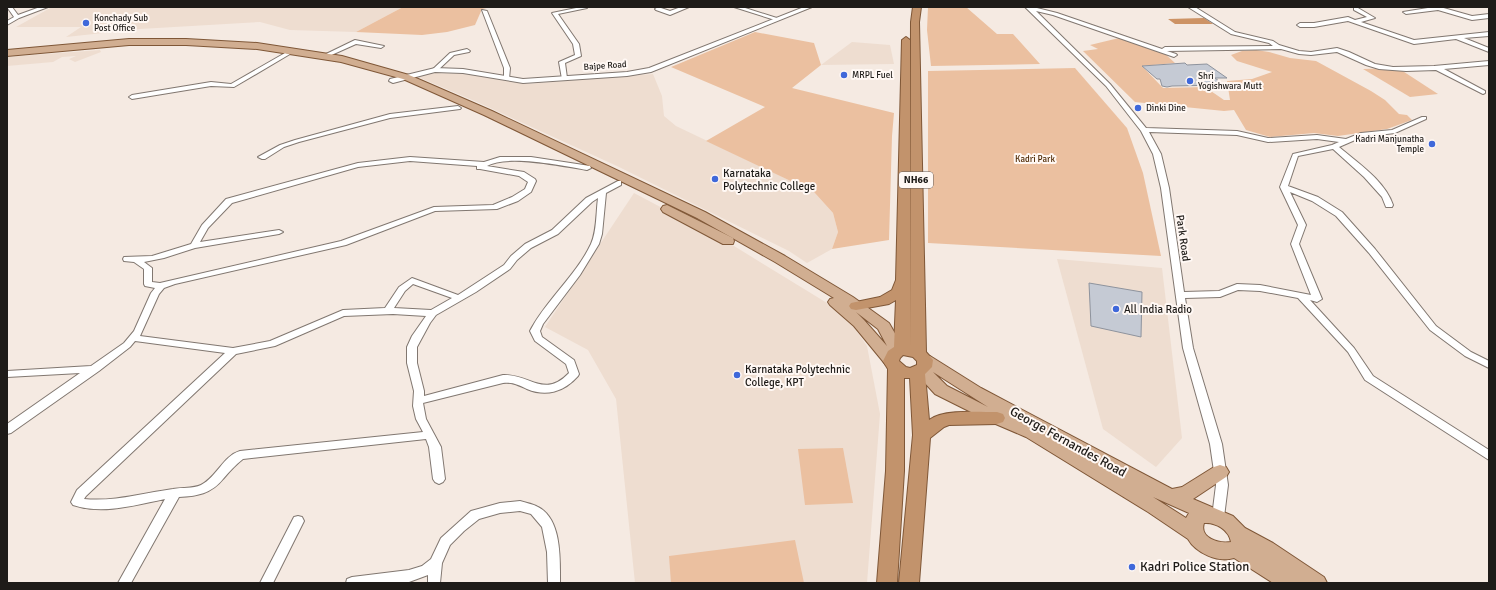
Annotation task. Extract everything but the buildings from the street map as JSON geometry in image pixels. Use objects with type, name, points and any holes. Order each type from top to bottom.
[{"type":"highway","name":"NH66","points":[[887,583],[896,472],[897,358],[903,278],[906,23],[908,7]]},
{"type":"highway","name":"NH66","points":[[909,583],[922,435],[915,29],[918,7]]},
{"type":"highway","points":[[856,306],[884,301],[898,292],[903,278]]},
{"type":"highway","points":[[897,358],[920,364]]},
{"type":"highway","points":[[897,358],[906,372],[920,364]]},
{"type":"highway","points":[[922,435],[938,422],[949,419],[997,418]]},
{"type":"main road","points":[[7,54],[129,42],[179,42],[257,46],[350,61],[406,77],[488,113],[724,239],[835,297],[856,306],[884,326],[897,358]]},
{"type":"main road","points":[[7,54],[141,46],[222,49],[287,54],[356,69],[393,80],[701,215],[835,297],[897,358]]},
{"type":"main road","name":"George Fernandes Road","points":[[920,364],[941,390],[997,418],[1032,433],[1155,508],[1194,534],[1199,540],[1211,548],[1228,552],[1238,542]]},
{"type":"main road","name":"George Fernandes Road","points":[[920,364],[1170,497],[1228,522],[1238,542],[1290,583]]},
{"type":"main road","points":[[1170,497],[1186,494],[1220,472]]},
{"type":"main road","points":[[1194,534],[1194,520],[1206,515],[1217,517]]},
{"type":"main road","name":"George Fernandes Road","points":[[1238,542],[1266,549],[1318,583]]},
{"type":"street","points":[[10,7],[17,17]]},
{"type":"street","points":[[7,23],[17,17],[44,7]]},
{"type":"street","points":[[658,9],[670,13],[686,7]]},
{"type":"street","points":[[737,7],[777,19]]},
{"type":"street","name":"Bajpe Road","points":[[393,80],[435,70],[462,71],[523,81],[628,74],[651,70],[809,7]]},
{"type":"street","points":[[1191,7],[1233,33],[1271,42],[1272,44],[1282,48],[1309,54],[1337,50],[1362,62],[1378,67],[1408,68],[1489,63]]},
{"type":"street","points":[[564,78],[562,62],[578,56],[576,44],[555,13],[584,8]]},
{"type":"street","points":[[1029,8],[1055,14],[1155,49],[1174,54]]},
{"type":"street","name":"Park Road","points":[[1029,8],[1108,85],[1144,130],[1157,154],[1165,188],[1188,348],[1216,444],[1222,485],[1217,517]]},
{"type":"street","points":[[1406,12],[1438,8],[1472,18],[1489,16]]},
{"type":"street","points":[[1356,9],[1372,18],[1356,21]]},
{"type":"street","points":[[484,11],[507,68],[507,78]]},
{"type":"street","points":[[1300,25],[1314,25],[1348,19],[1414,42],[1489,34]]},
{"type":"street","points":[[1457,38],[1489,50]]},
{"type":"street","points":[[325,56],[354,42],[381,46]]},
{"type":"street","points":[[1155,49],[1282,48]]},
{"type":"street","points":[[435,70],[452,54],[467,52]]},
{"type":"street","points":[[132,97],[211,84],[232,86],[287,54]]},
{"type":"street","points":[[1435,67],[1483,92]]},
{"type":"street","points":[[262,157],[282,146],[297,141],[390,116],[458,108]]},
{"type":"street","points":[[1180,295],[1220,294],[1237,287],[1260,288],[1316,299],[1294,244],[1302,225],[1284,187],[1295,155],[1334,147],[1360,135],[1393,132],[1424,118]]},
{"type":"street","points":[[1144,130],[1237,133],[1268,140],[1317,137],[1346,141]]},
{"type":"street","points":[[1334,147],[1367,175],[1386,196],[1389,205]]},
{"type":"street","points":[[194,246],[205,227],[229,201],[358,165],[410,159],[484,164],[496,161],[522,159],[543,160],[595,169]]},
{"type":"street","points":[[137,261],[148,268],[148,284],[161,286],[179,280],[343,243],[434,209],[494,207],[515,199],[528,190],[532,181],[521,174],[480,167],[484,164]]},
{"type":"street","points":[[439,479],[434,447],[430,435],[421,419],[418,401],[419,391],[412,363],[412,347],[417,336],[433,313],[507,267],[514,258],[528,246],[555,232],[589,200],[618,183]]},
{"type":"street","points":[[1284,187],[1315,199],[1339,214],[1372,251],[1433,328],[1468,354],[1489,365]]},
{"type":"street","points":[[418,401],[498,380],[514,379],[532,387],[546,390],[558,388],[566,384],[574,374],[570,362],[538,339],[535,330],[577,273],[595,244],[598,234],[602,192]]},
{"type":"street","points":[[127,259],[137,261],[155,258],[194,246],[279,232]]},
{"type":"street","points":[[388,311],[402,290],[412,281],[459,298]]},
{"type":"street","points":[[7,430],[127,345],[138,332],[155,293],[161,286]]},
{"type":"street","points":[[1301,296],[1351,350],[1369,378],[1489,456]]},
{"type":"street","points":[[133,338],[233,350],[272,344],[343,313],[388,311],[433,313]]},
{"type":"street","points":[[233,350],[81,493],[77,502],[83,505],[96,506],[206,489],[233,459],[240,455],[430,435]]},
{"type":"street","points":[[7,374],[94,369]]},
{"type":"street","points":[[124,583],[175,493]]},
{"type":"street","points":[[434,583],[436,563],[445,542],[460,527],[475,515],[500,508],[520,506],[535,511],[548,525],[553,552],[554,583]]},
{"type":"street","points":[[266,583],[298,521]]},
{"type":"street","points":[[352,583],[377,582],[409,576],[426,570],[436,563]]},
{"type":"shaded area","points":[[52,7],[403,7],[356,32],[290,30],[260,22],[140,29],[66,37],[81,27],[16,27]]},
{"type":"shaded area","points":[[1204,18],[1213,24],[1175,24],[1168,19]]},
{"type":"shaded area","points":[[852,42],[890,45],[894,64],[821,65]]},
{"type":"shaded area","points":[[100,50],[101,52],[75,62],[69,59],[76,56],[62,57],[53,62],[7,66],[7,57]]},
{"type":"shaded area","name":"Karnataka Polytechnic College","points":[[434,73],[465,74],[527,84],[653,74],[662,96],[664,116],[676,126],[814,192],[833,213],[838,232],[832,249],[807,263],[789,251],[617,166],[477,102],[418,77]]},
{"type":"shaded area","name":"Karnataka Polytechnic College, KPT","points":[[634,193],[734,246],[845,314],[867,346],[880,414],[867,583],[635,583],[616,399],[588,350],[545,327]]},
{"type":"shaded area","points":[[1057,259],[1162,268],[1182,438],[1156,467],[1103,429]]},
{"type":"green space","points":[[403,7],[491,7],[482,9],[475,25],[447,32],[422,35],[356,32]]},
{"type":"green space","points":[[928,7],[966,7],[997,34],[1013,34],[1040,64],[931,66],[927,30]]},
{"type":"green space","points":[[755,32],[814,43],[821,65],[792,88],[894,113],[889,240],[832,249],[838,232],[833,213],[814,192],[706,141],[765,107],[671,67]]},
{"type":"green space","points":[[1119,38],[1163,52],[1175,63],[1142,66],[1163,88],[1205,87],[1224,100],[1230,100],[1227,81],[1252,79],[1272,72],[1237,61],[1231,55],[1242,51],[1256,50],[1290,58],[1316,61],[1371,91],[1385,100],[1399,114],[1407,115],[1412,120],[1387,129],[1338,136],[1314,133],[1270,137],[1246,130],[1234,110],[1224,111],[1135,102],[1083,51],[1098,49],[1090,45]]},
{"type":"green space","name":"Kadri Park","points":[[1075,68],[1127,128],[1143,173],[1161,256],[928,243],[928,71]]},
{"type":"green space","points":[[1398,68],[1438,94],[1410,97],[1363,69]]},
{"type":"green space","points":[[843,448],[853,503],[805,505],[798,449]]},
{"type":"green space","points":[[795,540],[804,583],[671,583],[669,556]]},
{"type":"place","name":"Konchady Sub Post Office","points":[[86,23]]},
{"type":"place","name":"MRPL Fuel","points":[[844,75]]},
{"type":"place","name":"Shri Yogishwara Mutt","points":[[1190,81]]},
{"type":"place","name":"Dinki Dine","points":[[1138,108]]},
{"type":"place","name":"Kadri Manjunatha Temple","points":[[1432,144]]},
{"type":"place","name":"Karnataka Polytechnic College","points":[[715,179]]},
{"type":"place","name":"All India Radio","points":[[1116,309]]},
{"type":"place","name":"Karnataka Polytechnic College, KPT","points":[[737,375]]},
{"type":"place","name":"Kadri Police Station","points":[[1132,567]]}]
